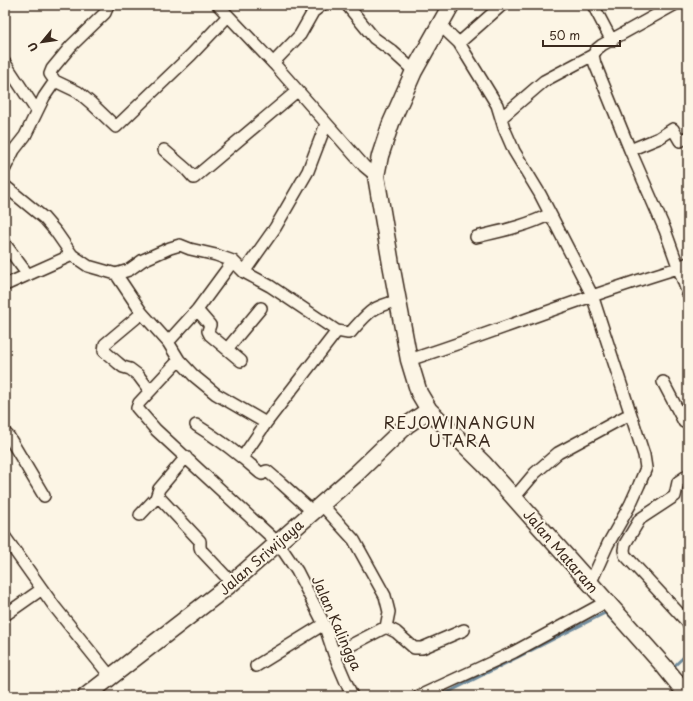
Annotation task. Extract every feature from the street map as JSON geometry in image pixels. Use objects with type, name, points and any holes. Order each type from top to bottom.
[{"type":"street","points":[[106,5],[107,8],[104,13],[71,46],[52,69],[50,74],[55,81],[78,92],[91,102],[116,127],[191,55],[228,16]]},
{"type":"street","points":[[218,5],[273,63],[364,166],[376,176],[380,156],[391,123],[414,71],[451,5]]},
{"type":"street","points":[[273,63],[300,35],[313,12],[322,5]]},
{"type":"street","points":[[347,5],[374,38],[392,51],[414,71]]},
{"type":"street","points":[[459,43],[502,5]]},
{"type":"street","points":[[593,5],[612,41]]},
{"type":"street","points":[[501,118],[544,82],[593,55],[597,49],[674,5]]},
{"type":"street","points":[[440,25],[459,43],[497,105],[514,151],[540,194],[592,295],[619,383],[644,455],[646,468],[630,505],[608,544],[590,584]]},
{"type":"street","points":[[593,55],[630,150],[664,230],[683,265],[688,294]]},
{"type":"street","points":[[5,63],[36,110]]},
{"type":"street","points":[[5,168],[14,150],[25,136],[36,110],[55,81]]},
{"type":"street","points":[[164,150],[194,178],[297,91]]},
{"type":"street","points":[[244,272],[275,228],[308,171],[326,124]]},
{"type":"street","points":[[630,150],[659,138],[673,129],[680,140],[688,137]]},
{"type":"street","name":"Jalan Mataram","points":[[376,176],[397,301],[409,360],[419,393],[429,410],[484,464],[668,671],[688,696]]},
{"type":"street","points":[[5,186],[44,218],[72,255],[88,266],[116,274],[129,270],[143,260],[180,245],[233,261],[244,272],[270,286],[336,331],[348,333],[351,332],[371,310],[383,304],[397,301]]},
{"type":"street","points":[[476,237],[537,221],[550,214]]},
{"type":"street","points":[[5,244],[28,275]]},
{"type":"street","points":[[5,285],[72,255]]},
{"type":"street","points":[[168,342],[197,310],[233,261]]},
{"type":"street","points":[[409,360],[592,295],[683,265]]},
{"type":"street","points":[[116,274],[142,313],[168,342],[179,360],[194,376],[216,394],[266,423]]},
{"type":"street","points":[[227,349],[261,308]]},
{"type":"street","points":[[197,310],[210,326],[208,332],[241,361]]},
{"type":"street","points":[[142,313],[105,344],[104,351],[123,367],[130,369],[138,375],[150,391],[179,360]]},
{"type":"street","points":[[242,458],[266,423],[336,331]]},
{"type":"street","points":[[663,382],[684,422],[688,422]]},
{"type":"street","name":"Jalan Kalingga","points":[[150,391],[139,403],[137,408],[156,430],[278,544],[297,571],[324,624],[334,654],[352,696]]},
{"type":"street","name":"Jalan Sriwijaya","points":[[86,696],[232,583],[356,474],[407,425],[429,410]]},
{"type":"street","points":[[514,498],[535,473],[558,453],[630,414]]},
{"type":"street","points":[[196,425],[220,440],[260,473],[262,474],[267,471],[317,508],[354,540],[385,596],[389,612],[386,627]]},
{"type":"street","points":[[5,433],[9,437],[44,496]]},
{"type":"street","points":[[140,515],[154,501],[158,495],[159,489],[186,457]]},
{"type":"street","points":[[688,475],[678,482],[675,496],[640,519],[625,544],[624,550],[626,555],[688,623]]},
{"type":"street","points":[[158,495],[200,541],[201,550],[232,583]]},
{"type":"street","points":[[5,537],[54,606],[110,676]]},
{"type":"street","points":[[5,615],[42,588]]},
{"type":"street","points":[[419,696],[514,652],[606,602]]},
{"type":"street","points":[[256,666],[324,624]]},
{"type":"street","points":[[386,627],[396,632],[414,648],[422,648],[464,630]]},
{"type":"street","points":[[334,654],[386,627]]},
{"type":"waterway","points":[[441,696],[605,613],[617,625]]},
{"type":"waterway","points":[[671,669],[688,653]]},
{"type":"district","name":"REJOWINANGUN UTARA","points":[[460,431]]}]
